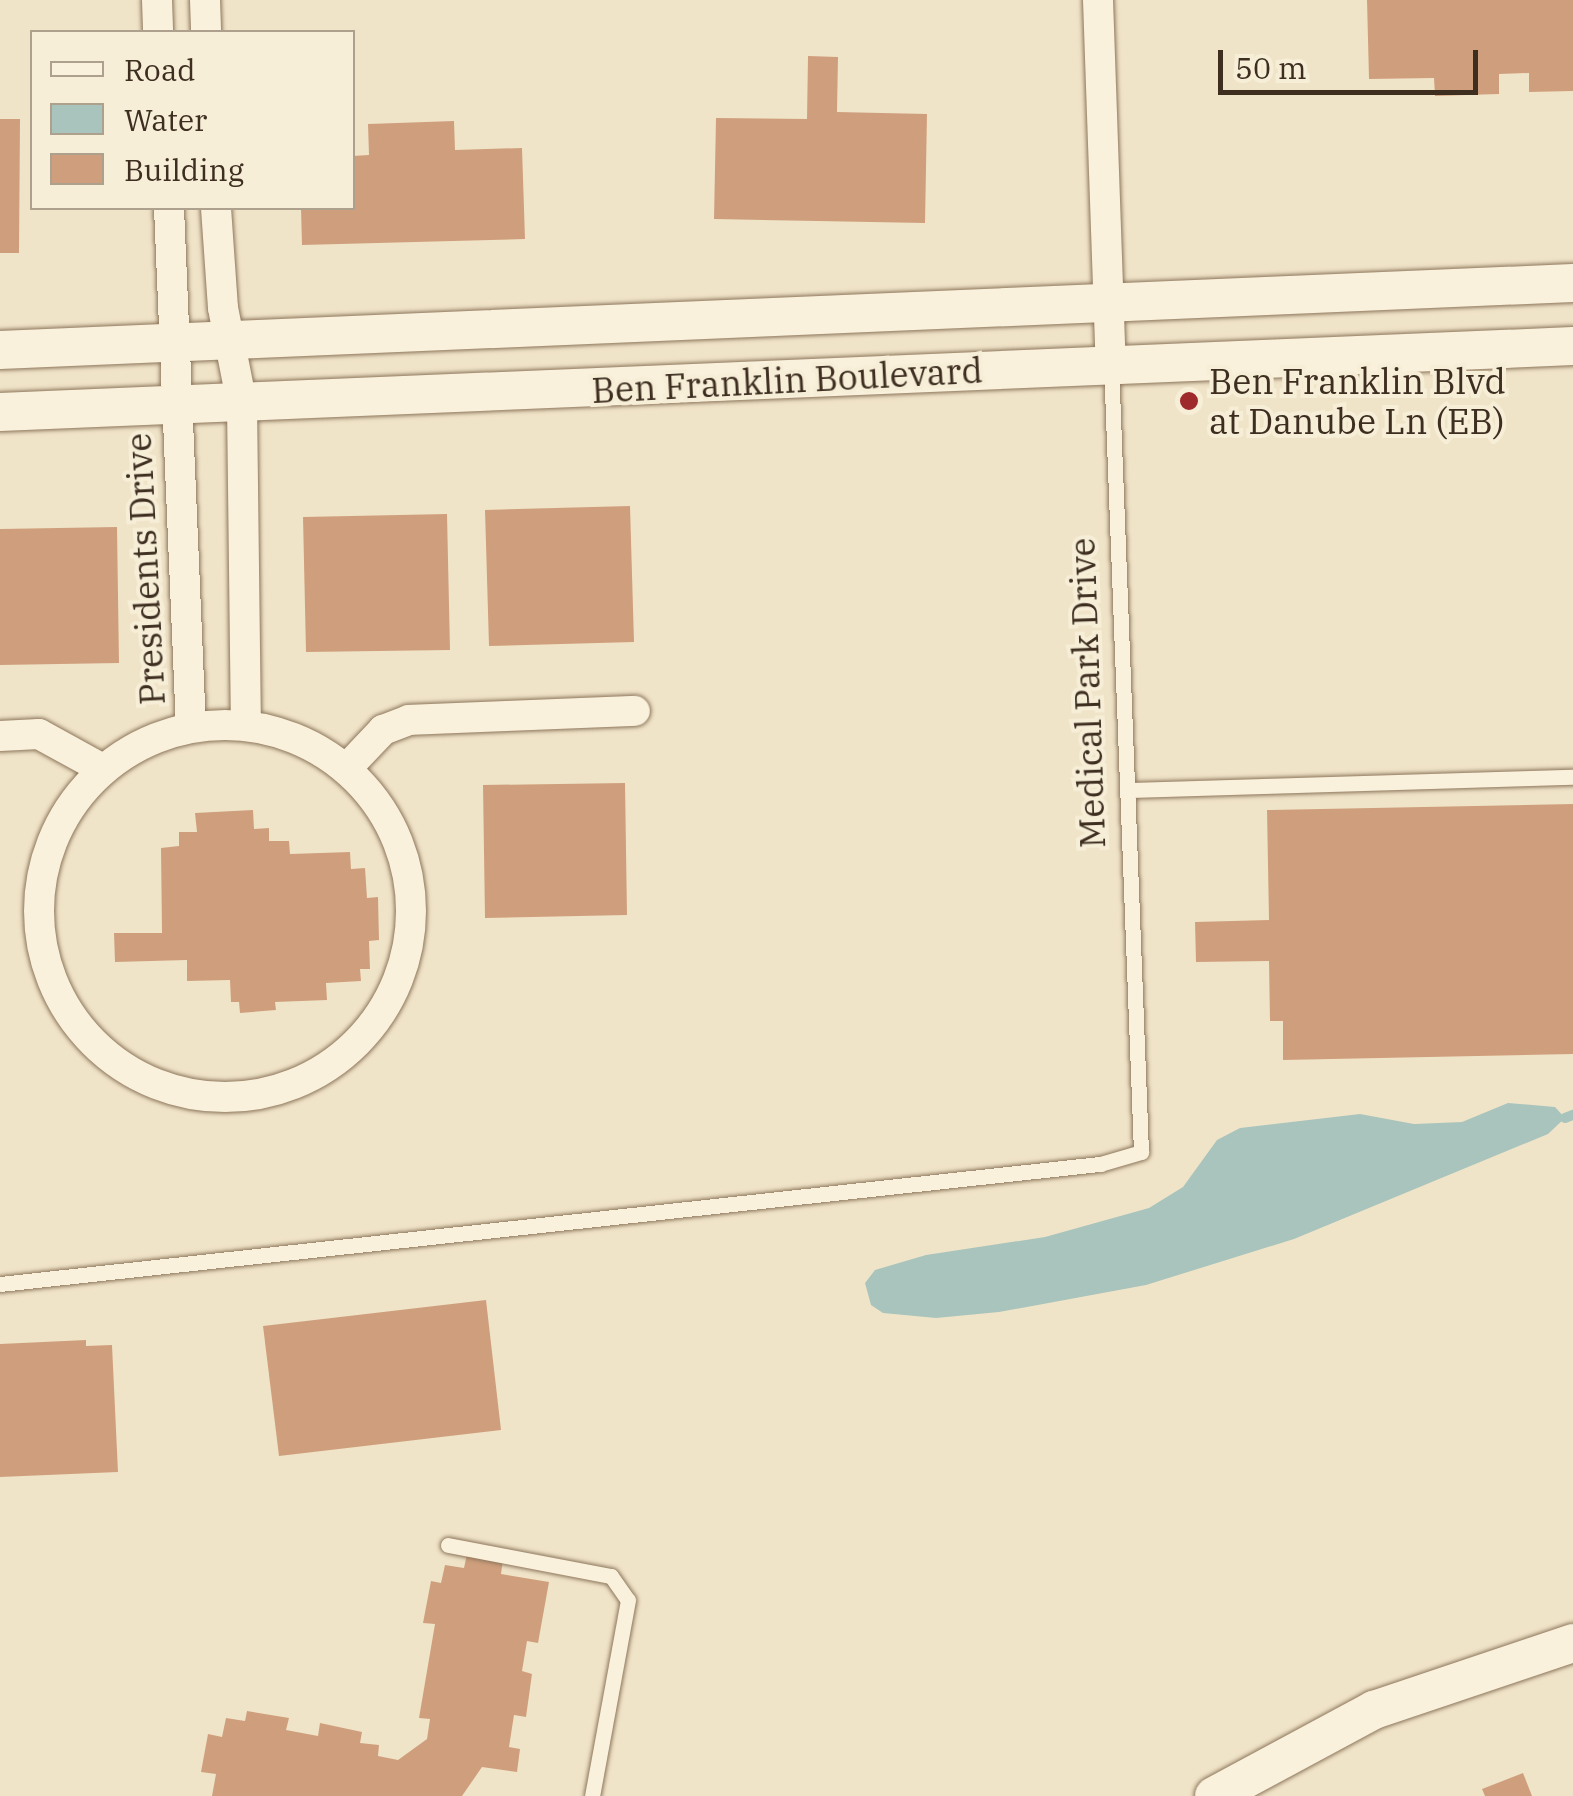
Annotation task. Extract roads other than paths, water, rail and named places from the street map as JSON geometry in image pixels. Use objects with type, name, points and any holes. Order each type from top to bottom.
[{"type":"street","points":[[157,0],[158,30]]},
{"type":"street","points":[[205,0],[206,30]]},
{"type":"street","name":"Medical Park Drive","points":[[1098,0],[1111,365]]},
{"type":"street","name":"Presidents Drive","points":[[169,210],[174,406],[192,728]]},
{"type":"street","points":[[216,210],[242,404],[246,726]]},
{"type":"street","name":"Ben Franklin Boulevard","points":[[0,350],[1573,283]]},
{"type":"street","name":"Ben Franklin Boulevard","points":[[0,412],[1573,346]]},
{"type":"street","points":[[346,769],[382,730],[409,720],[635,711]]},
{"type":"street","name":"Presidents Drive","points":[[246,726],[316,748],[346,769],[376,800],[401,852],[412,923],[404,965],[361,1040],[328,1067],[275,1090],[204,1096],[161,1086],[100,1049],[63,1005],[46,966],[38,923],[44,866],[74,801],[103,769],[130,750],[192,728],[246,726]]},
{"type":"street","points":[[0,736],[39,734],[103,769]]},
{"type":"street","points":[[1214,1796],[1374,1710],[1573,1643]]},
{"type":"lane","name":"Medical Park Drive","points":[[0,1284],[1128,1160],[1141,1152],[1111,365]]},
{"type":"lane","points":[[1129,790],[1573,777]]},
{"type":"lane","points":[[448,1545],[611,1576],[628,1600],[592,1796]]},
{"type":"water","points":[[1508,1103],[1555,1107],[1565,1118],[1548,1134],[1294,1239],[1146,1285],[999,1312],[936,1318],[883,1313],[871,1305],[865,1283],[875,1270],[926,1255],[1045,1237],[1149,1208],[1183,1187],[1217,1140],[1240,1128],[1360,1114],[1414,1124],[1462,1122]]},
{"type":"waterway","points":[[1565,1118],[1573,1115]]},
{"type":"place","name":"Ben Franklin Blvd at Danube Ln (EB)","points":[[1189,401]]}]
